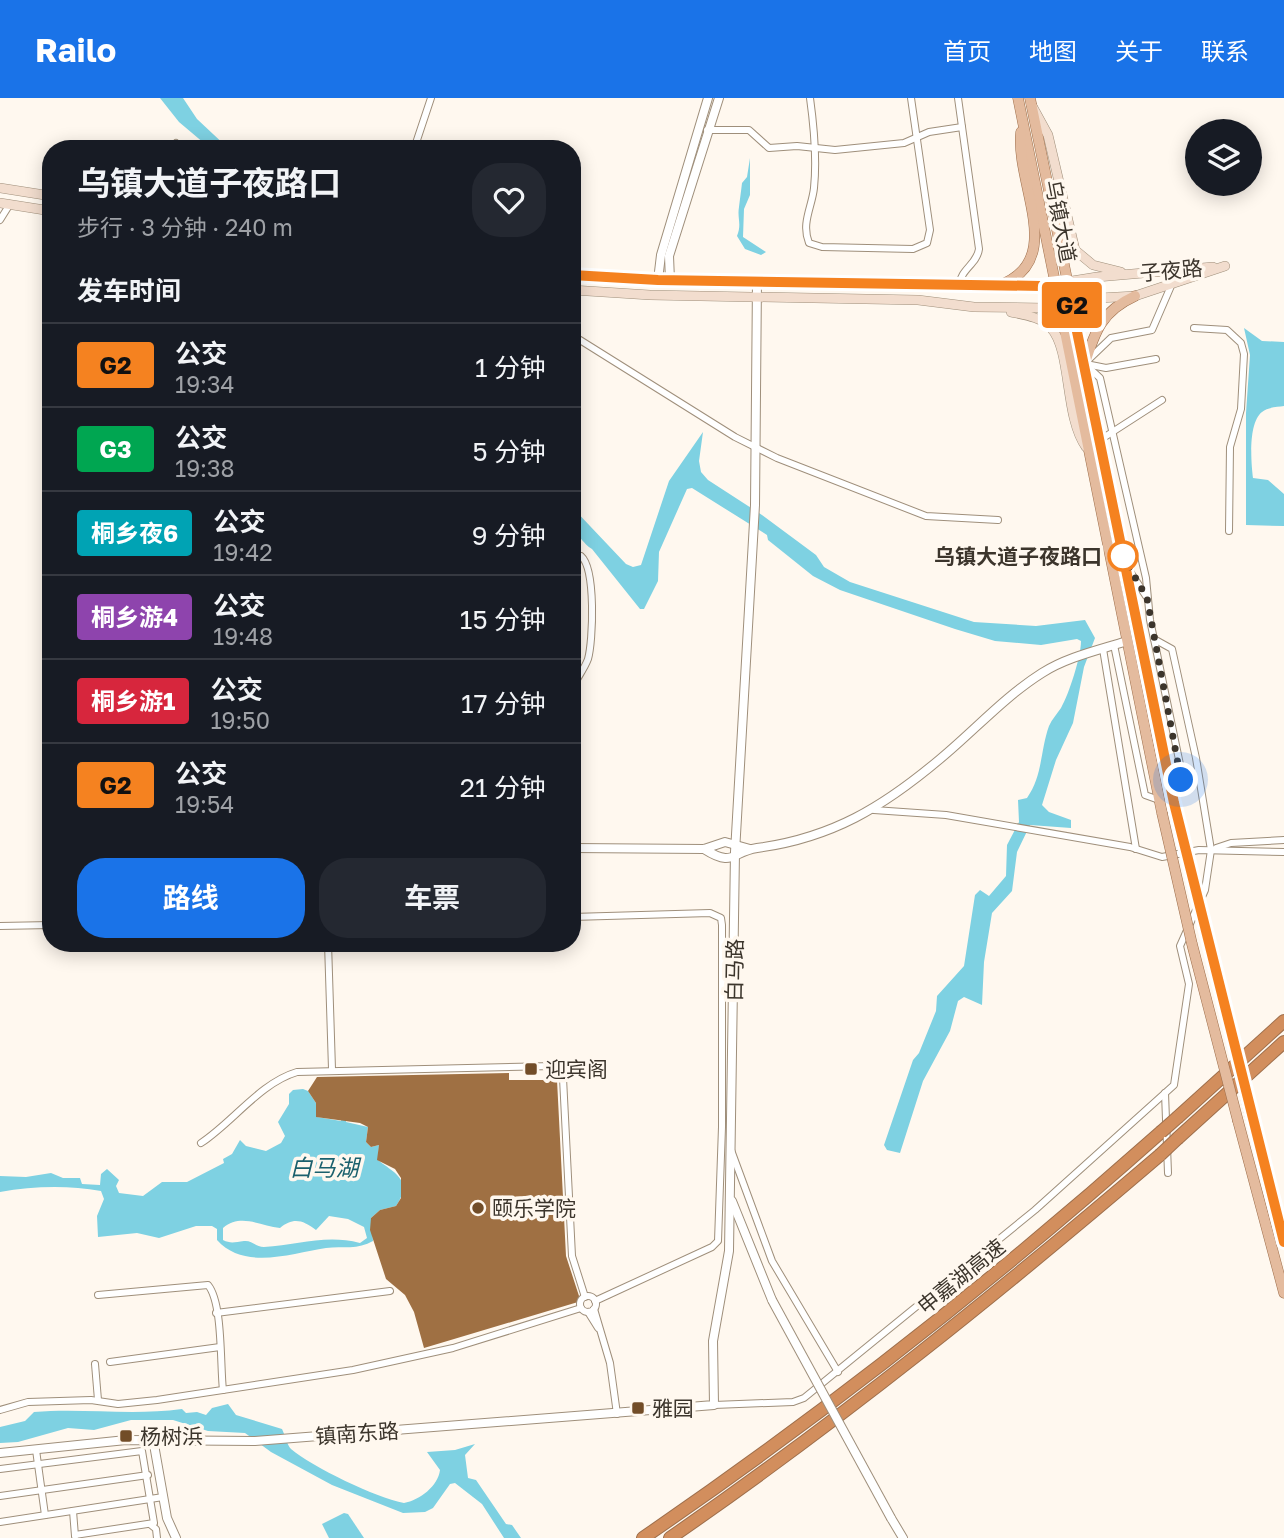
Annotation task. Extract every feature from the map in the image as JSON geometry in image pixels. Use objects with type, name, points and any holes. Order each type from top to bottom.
[{"type":"highway","name":"申嘉湖高速","points":[[643,1538],[821,1410],[1068,1214],[1284,1021]]},
{"type":"highway","name":"申嘉湖高速","points":[[670,1538],[863,1398],[1077,1226],[1284,1042]]},
{"type":"main road","name":"乌镇大道","points":[[1018,98],[1159,800],[1192,944],[1284,1293]]},
{"type":"main road","name":"乌镇大道","points":[[1030,100],[1174,803],[1284,1242]]},
{"type":"main road","points":[[1030,100],[1048,135],[1074,250],[1093,265],[1130,274]]},
{"type":"main road","points":[[998,286],[1014,279],[1026,269],[1036,248],[1020,155],[1022,121]]},
{"type":"main road","points":[[1,188],[42,195]]},
{"type":"main road","points":[[0,203],[42,210]]},
{"type":"main road","name":"子夜路","points":[[581,276],[658,280],[998,286],[1054,285],[1130,274],[1225,266],[1135,296],[1071,302],[1059,306],[992,308],[918,300],[581,290]]},
{"type":"main road","points":[[1085,364],[1094,334],[1105,316],[1135,296]]},
{"type":"main road","points":[[992,308],[1038,319],[1055,335],[1076,427],[1086,447]]},
{"type":"main road","points":[[1093,477],[1107,474]]},
{"type":"street","points":[[417,140],[431,98]]},
{"type":"street","points":[[658,280],[661,255],[708,98]]},
{"type":"street","points":[[670,280],[669,256],[719,98]]},
{"type":"street","points":[[810,98],[814,192],[808,207],[809,243],[822,247],[913,249],[927,243],[930,230],[911,98]]},
{"type":"street","points":[[958,98],[979,249],[976,259],[962,273],[959,285]]},
{"type":"street","points":[[698,130],[749,130],[769,148],[835,150],[904,143],[929,132],[962,127]]},
{"type":"street","points":[[0,220],[10,205]]},
{"type":"street","name":"白马路","points":[[714,1405],[713,1341],[729,1251],[735,859],[755,505],[757,280]]},
{"type":"street","points":[[1085,364],[1111,338],[1152,330],[1171,286]]},
{"type":"street","points":[[1194,328],[1227,330],[1241,343],[1244,354],[1241,409],[1230,447],[1229,531]]},
{"type":"street","points":[[581,341],[757,449],[926,516],[998,520]]},
{"type":"street","points":[[1085,364],[1106,368],[1156,359]]},
{"type":"street","points":[[1085,364],[1100,378],[1146,578],[1154,639],[1182,774],[1171,789]]},
{"type":"street","points":[[1100,440],[1162,400]]},
{"type":"street","points":[[581,556],[588,567],[592,635],[587,663],[581,673]]},
{"type":"street","points":[[1125,565],[1147,598]]},
{"type":"street","points":[[714,1405],[798,1401],[1035,1210],[1166,1093],[1176,1081],[1189,989],[1181,942],[1205,890],[1211,850],[1199,769],[1171,649],[1154,639]]},
{"type":"street","points":[[581,848],[704,849],[725,842],[750,849],[783,845],[838,829],[874,810],[940,759],[998,705],[1044,672],[1127,641]]},
{"type":"street","points":[[1114,645],[1145,795],[1159,800]]},
{"type":"street","points":[[1102,649],[1136,849]]},
{"type":"street","points":[[874,810],[946,816],[1136,849],[1162,857],[1211,850],[1284,852]]},
{"type":"street","points":[[1211,850],[1231,843],[1284,841]]},
{"type":"street","points":[[704,849],[719,859],[735,859],[750,849]]},
{"type":"street","points":[[0,1410],[11,1409],[23,1402],[98,1400],[118,1404],[223,1391],[409,1359],[590,1307],[712,1247],[718,1241],[722,1127],[721,918],[710,913],[581,917]]},
{"type":"street","points":[[0,926],[42,925]]},
{"type":"street","points":[[328,952],[332,1069]]},
{"type":"street","points":[[201,1143],[282,1077],[297,1072],[539,1065],[558,1069],[564,1085],[572,1256],[610,1363],[617,1414]]},
{"type":"street","points":[[1166,1093],[1168,1173]]},
{"type":"street","points":[[731,1150],[772,1261],[838,1371]]},
{"type":"street","points":[[730,1195],[755,1264],[772,1300],[902,1538]]},
{"type":"street","points":[[99,1295],[203,1283],[211,1287],[223,1391]]},
{"type":"street","points":[[216,1313],[390,1291]]},
{"type":"street","points":[[585,1297],[580,1303],[590,1307]]},
{"type":"street","points":[[110,1362],[220,1347]]},
{"type":"street","points":[[95,1364],[98,1400]]},
{"type":"street","name":"镇南东路","points":[[0,1453],[153,1439],[255,1441],[714,1405]]},
{"type":"street","points":[[153,1439],[167,1518],[176,1538]]},
{"type":"street","points":[[36,1450],[45,1515]]},
{"type":"street","points":[[0,1469],[138,1450],[144,1454],[148,1475],[154,1523],[151,1525]]},
{"type":"street","points":[[0,1496],[148,1475]]},
{"type":"street","points":[[0,1522],[163,1497]]},
{"type":"street","points":[[73,1511],[76,1537],[151,1525],[156,1529],[157,1538]]},
{"type":"water","points":[[160,98],[183,98],[197,119],[219,140],[200,140],[179,122]]},
{"type":"water","points":[[750,158],[750,195],[744,209],[743,237],[766,252],[761,255],[745,249],[737,236],[742,183],[747,177]]},
{"type":"water","points":[[1244,328],[1262,341],[1284,342],[1284,406],[1267,409],[1258,417],[1252,433],[1251,453],[1253,478],[1268,480],[1284,494],[1284,526],[1246,525],[1246,413],[1250,355]]},
{"type":"water","points":[[703,432],[699,461],[701,472],[708,480],[762,515],[816,555],[824,567],[850,582],[974,622],[1036,626],[1085,620],[1095,638],[1084,667],[1073,723],[1056,760],[1042,805],[1049,812],[1071,820],[1071,828],[1030,825],[1017,852],[1012,891],[992,913],[984,962],[982,1005],[964,997],[958,1001],[950,1031],[923,1081],[900,1153],[887,1150],[884,1145],[913,1060],[919,1053],[936,1011],[937,996],[964,966],[975,895],[980,890],[989,896],[1006,876],[1007,845],[1019,822],[1018,800],[1027,798],[1036,781],[1046,735],[1068,694],[1081,641],[1077,639],[1041,645],[995,641],[840,590],[813,576],[768,540],[767,535],[692,488],[687,489],[659,552],[658,581],[644,609],[640,609],[581,539],[581,516],[626,564],[633,567],[641,565],[669,481]]},
{"type":"water","name":"白马湖","points":[[293,1090],[308,1091],[316,1103],[317,1117],[341,1121],[341,1116],[346,1117],[346,1122],[368,1127],[366,1142],[371,1147],[379,1145],[378,1160],[400,1178],[403,1190],[396,1206],[380,1210],[371,1218],[373,1241],[356,1247],[326,1248],[269,1258],[241,1255],[228,1249],[217,1240],[217,1229],[212,1226],[196,1226],[159,1238],[137,1233],[98,1237],[97,1216],[104,1199],[101,1191],[50,1187],[0,1192],[0,1176],[26,1177],[51,1173],[63,1178],[80,1178],[82,1184],[100,1185],[101,1174],[107,1169],[119,1180],[116,1186],[119,1193],[143,1196],[162,1182],[187,1182],[224,1163],[223,1159],[232,1154],[240,1140],[246,1146],[266,1151],[281,1143],[285,1136],[278,1122],[289,1104],[289,1094]],"holes":[[[329,1216],[348,1219],[364,1227],[367,1238],[360,1243],[324,1240],[264,1247],[247,1241],[223,1240],[223,1228],[237,1221],[280,1228],[289,1222],[298,1221],[316,1230]]]},
{"type":"water","points":[[228,1404],[236,1415],[282,1429],[291,1449],[329,1473],[404,1503],[427,1491],[439,1476],[440,1470],[427,1452],[455,1450],[475,1444],[465,1455],[468,1478],[476,1480],[506,1524],[512,1525],[521,1538],[504,1538],[482,1504],[455,1483],[450,1484],[433,1508],[425,1512],[403,1513],[332,1485],[271,1452],[245,1433],[208,1431],[173,1420],[131,1420],[94,1430],[68,1428],[18,1442],[0,1443],[0,1427],[25,1421],[34,1412],[145,1412],[182,1409],[186,1413],[206,1415],[212,1408]]},
{"type":"water","points":[[344,1513],[348,1514],[364,1538],[329,1538],[322,1524]]},
{"type":"building","name":"颐乐学院","points":[[509,1073],[509,1080],[554,1080],[553,1075],[557,1080],[566,1256],[579,1296],[578,1302],[424,1348],[414,1312],[405,1295],[386,1279],[370,1230],[371,1218],[380,1210],[396,1206],[401,1198],[401,1178],[395,1169],[377,1160],[379,1145],[371,1147],[366,1142],[368,1127],[360,1123],[316,1117],[316,1103],[308,1091],[317,1077]]},
{"type":"bus line","name":"G2","points":[[581,276],[658,280],[835,283],[1041,286],[1067,283],[1174,803],[1249,1111],[1284,1242]]},
{"type":"place","name":"乌镇大道子夜路口","points":[[1123,556]]},
{"type":"place","name":"迎宾阁","points":[[531,1069]]},
{"type":"place","name":"颐乐学院","points":[[478,1208]]},
{"type":"place","name":"雅园","points":[[638,1408]]},
{"type":"place","name":"杨树浜","points":[[126,1436]]},
{"type":"route","points":[[1123,556],[1125,565],[1147,598],[1181,780]]}]
